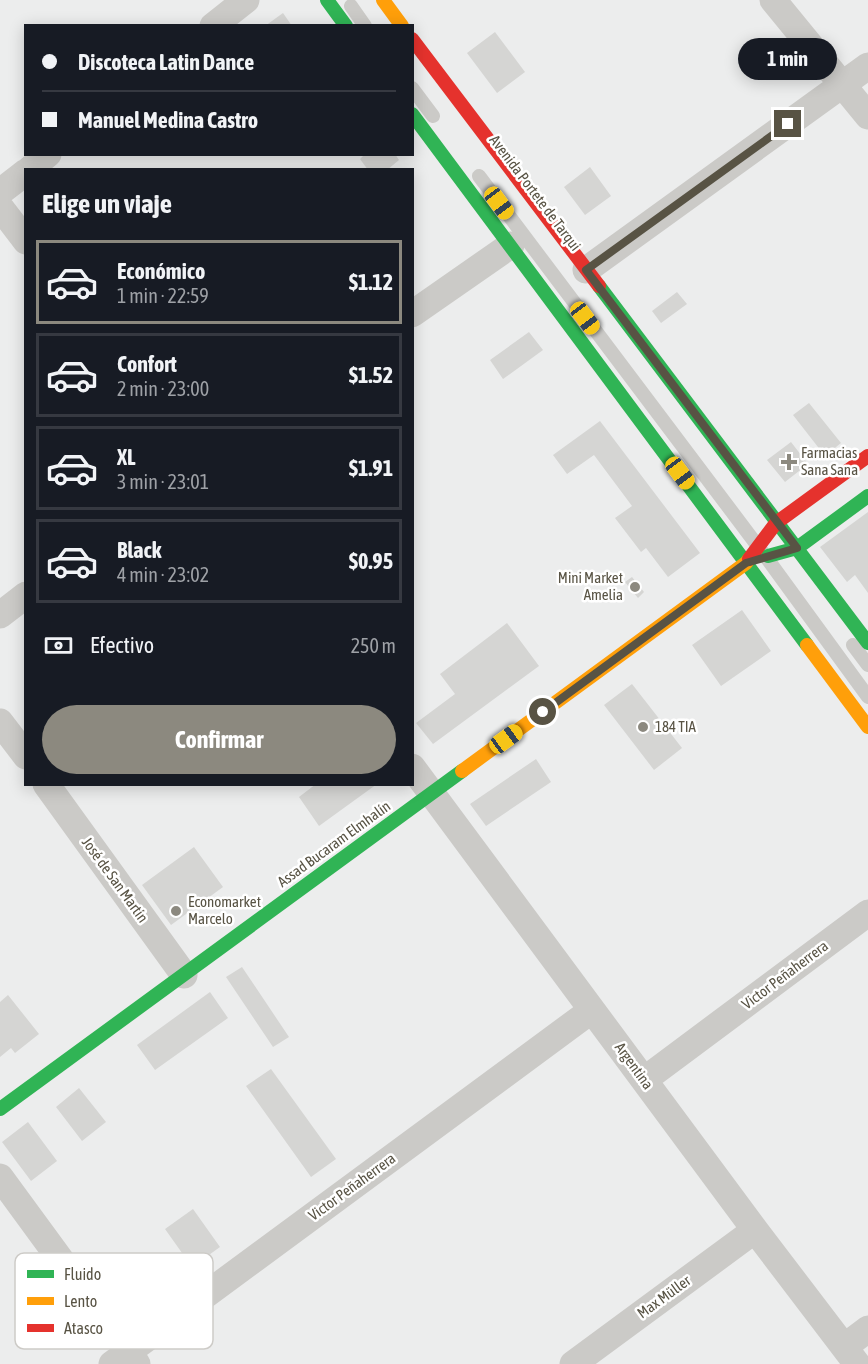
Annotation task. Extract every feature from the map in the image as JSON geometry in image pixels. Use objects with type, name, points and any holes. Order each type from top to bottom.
[{"type":"main road","points":[[327,0],[345,24]]},
{"type":"main road","points":[[383,0],[401,24]]},
{"type":"main road","name":"Avenida Portete de Tarqui","points":[[414,42],[586,270],[790,550],[868,643]]},
{"type":"main road","points":[[414,117],[868,727]]},
{"type":"main road","points":[[762,552],[773,527],[868,456]]},
{"type":"main road","name":"Assad Bucaram Elmhalín","points":[[0,1109],[746,563],[762,552],[790,550],[868,496]]},
{"type":"street","points":[[216,24],[246,0]]},
{"type":"street","points":[[773,0],[868,116]]},
{"type":"street","points":[[586,270],[868,66]]},
{"type":"street","points":[[31,168],[46,156]]},
{"type":"street","points":[[0,192],[24,174]]},
{"type":"street","points":[[0,207],[24,238]]},
{"type":"street","points":[[414,313],[511,245]]},
{"type":"street","points":[[0,615],[24,597]]},
{"type":"street","name":"Argentina","points":[[414,770],[755,1230],[851,1355]]},
{"type":"street","name":"José de San Martín","points":[[47,786],[184,975]]},
{"type":"street","name":"Victor Peñaherrera","points":[[644,1080],[868,913]]},
{"type":"street","name":"Victor Peñaherrera","points":[[213,1295],[592,1010]]},
{"type":"street","points":[[0,1177],[52,1253]]},
{"type":"street","name":"Max Müller","points":[[573,1364],[755,1230]]},
{"type":"street","points":[[851,1355],[868,1329]]},
{"type":"street","name":"Victor Peñaherrera","points":[[126,1360],[141,1349]]},
{"type":"lane","points":[[346,0],[364,24]]},
{"type":"lane","points":[[369,0],[387,24]]},
{"type":"lane","name":"Avenida Portete de Tarqui","points":[[414,61],[773,527]]},
{"type":"lane","points":[[414,91],[441,127]]},
{"type":"lane","points":[[470,165],[762,552],[868,697]]},
{"type":"lane","name":"Avenida Portete de Tarqui","points":[[790,550],[868,665]]},
{"type":"building","points":[[283,13],[291,24],[268,24]]},
{"type":"building","points":[[495,32],[525,72],[497,93],[467,53]]},
{"type":"building","points":[[363,156],[396,156],[399,160],[389,168],[367,168],[360,159]]},
{"type":"building","points":[[590,167],[611,196],[585,215],[564,187]]},
{"type":"building","points":[[677,292],[687,304],[661,323],[652,311]]},
{"type":"building","points":[[529,332],[543,350],[503,379],[490,360]]},
{"type":"building","points":[[809,403],[841,443],[825,456],[793,415]]},
{"type":"building","points":[[600,421],[700,553],[668,577],[646,548],[641,552],[615,518],[632,506],[594,455],[567,474],[553,455]]},
{"type":"building","points":[[791,442],[808,464],[785,482],[767,460]]},
{"type":"building","points":[[868,512],[868,593],[855,575],[847,582],[820,547]]},
{"type":"building","name":"Mini Market Amelia","points":[[632,577],[644,592],[638,598],[625,582]]},
{"type":"building","points":[[742,610],[771,651],[721,686],[692,645]]},
{"type":"building","points":[[507,623],[539,666],[433,744],[416,723],[455,694],[440,674]]},
{"type":"building","name":"184 TIA","points":[[632,684],[682,748],[654,770],[604,705]]},
{"type":"building","points":[[536,759],[551,782],[486,826],[470,804]]},
{"type":"building","points":[[313,786],[374,786],[319,826],[299,797]]},
{"type":"building","points":[[194,847],[223,887],[171,925],[142,885]]},
{"type":"building","points":[[242,967],[289,1037],[273,1047],[226,977]]},
{"type":"building","points":[[210,992],[228,1018],[155,1070],[137,1045]]},
{"type":"building","points":[[8,995],[39,1034],[15,1053],[11,1048],[0,1057],[0,1002]]},
{"type":"building","points":[[271,1069],[336,1159],[311,1177],[246,1086]]},
{"type":"building","points":[[79,1088],[106,1122],[82,1141],[56,1107]]},
{"type":"building","points":[[28,1122],[57,1161],[31,1181],[2,1142]]},
{"type":"building","points":[[193,1209],[220,1247],[212,1253],[182,1253],[165,1229]]},
{"type":"traffic: fast","points":[[327,0],[345,24]]},
{"type":"traffic: fast","points":[[414,117],[807,645]]},
{"type":"traffic: fast","points":[[599,286],[868,643]]},
{"type":"traffic: fast","points":[[768,556],[797,548],[868,496]]},
{"type":"traffic: fast","points":[[0,1109],[462,771]]},
{"type":"traffic: slow","points":[[383,0],[401,24]]},
{"type":"traffic: slow","points":[[462,771],[749,559]]},
{"type":"traffic: slow","points":[[807,645],[868,727]]},
{"type":"traffic: jam","points":[[414,42],[599,286]]},
{"type":"traffic: jam","points":[[749,559],[776,523],[868,456]]},
{"type":"place","name":"Farmacias Sana Sana","points":[[789,462]]},
{"type":"place","name":"Mini Market Amelia","points":[[635,587]]},
{"type":"place","name":"184 TIA","points":[[643,727]]},
{"type":"place","name":"Economarket Marcelo","points":[[176,911]]},
{"type":"route","points":[[543,712],[746,563],[797,548],[586,270],[788,124]]}]
